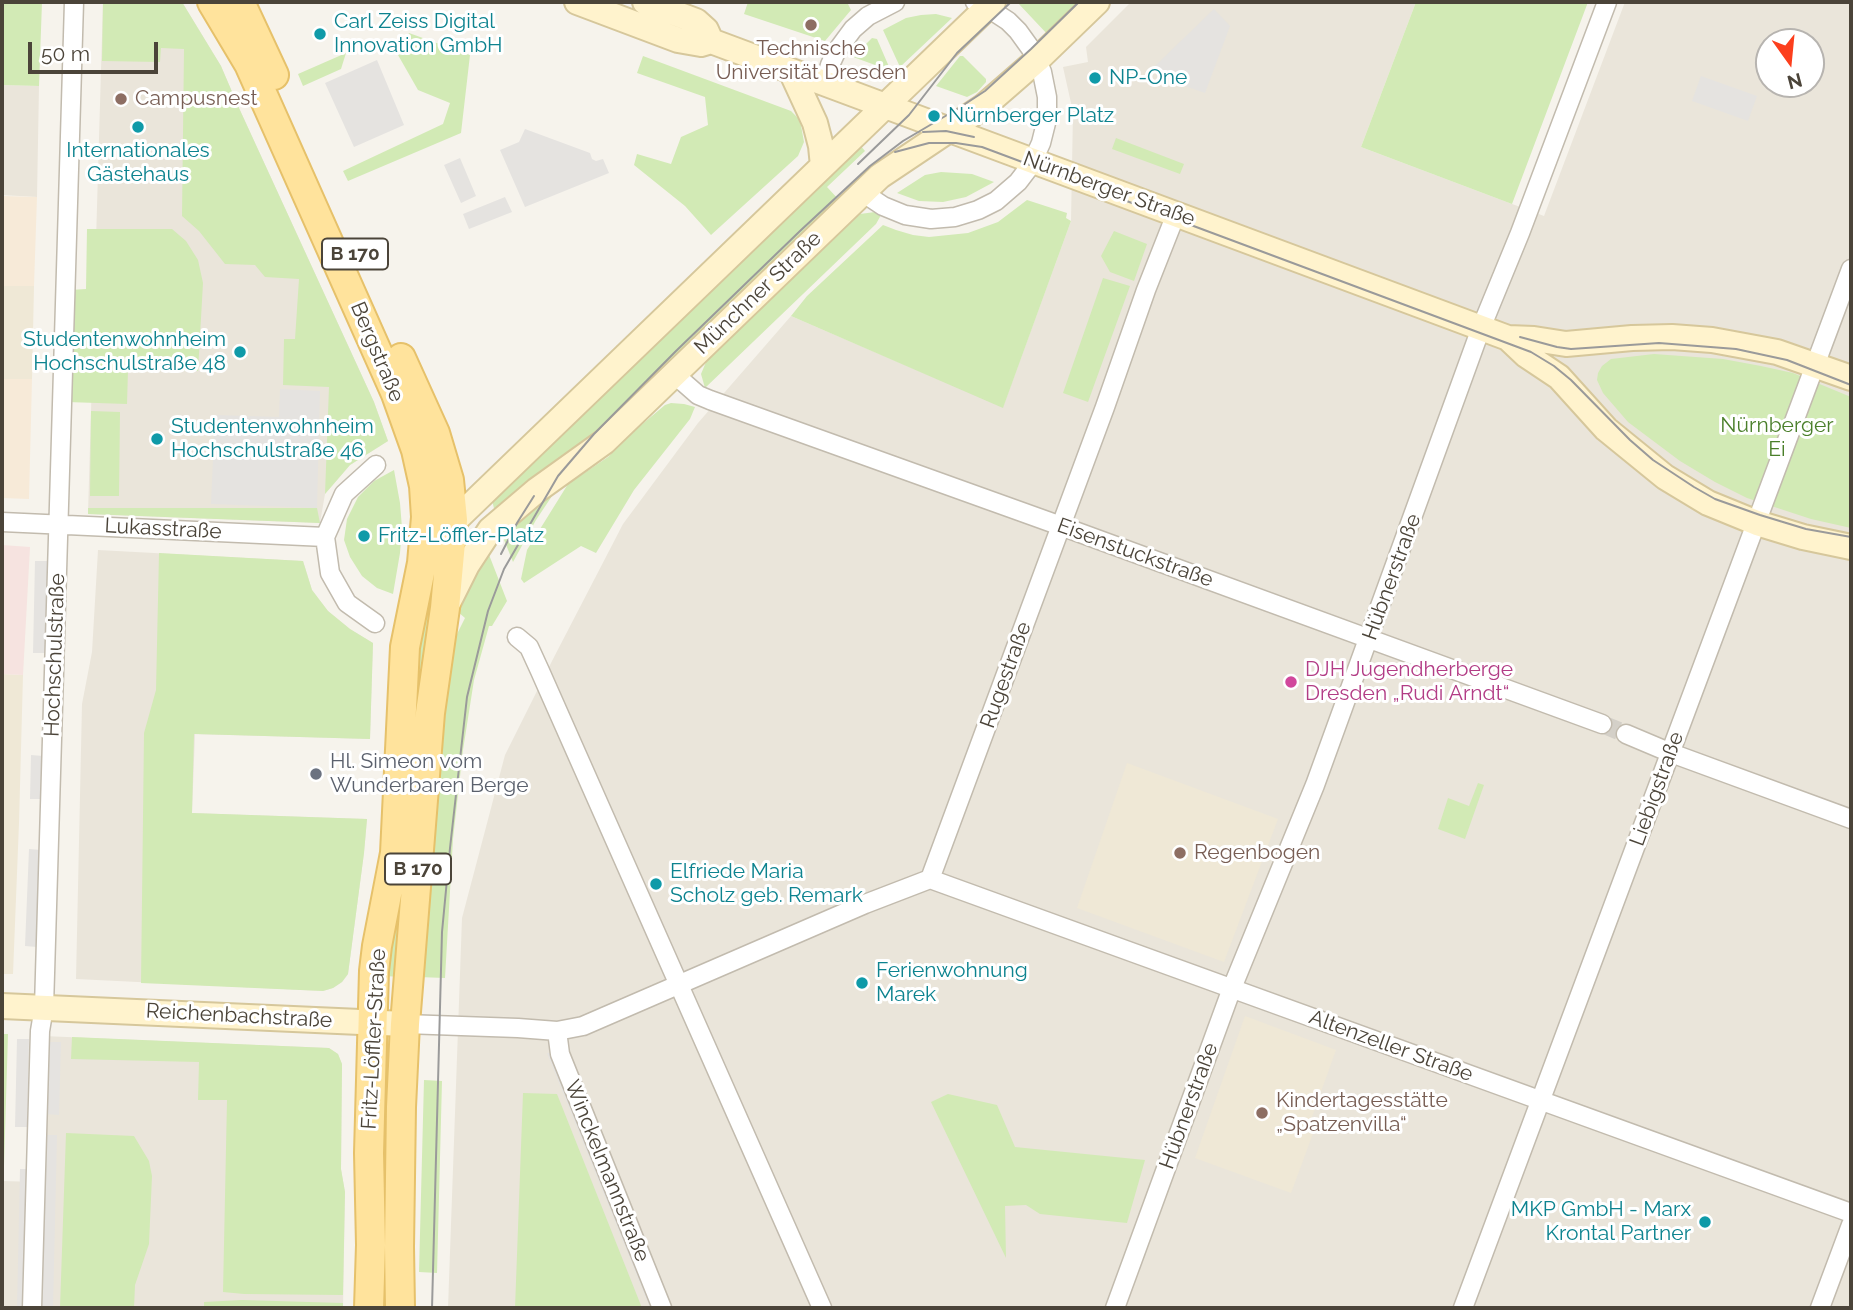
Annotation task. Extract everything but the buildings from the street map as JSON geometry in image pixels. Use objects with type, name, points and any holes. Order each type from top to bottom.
[{"type":"main road","name":"Bergstraße","points":[[212,2],[249,64],[396,394],[416,450],[424,485],[426,517],[422,563]]},
{"type":"main road","name":"B 170","points":[[240,2],[435,433],[449,480],[453,520],[445,608]]},
{"type":"main road","name":"Nürnberger Straße","points":[[577,2],[689,43],[711,41],[1508,338],[1566,344],[1672,337],[1712,340],[1777,352],[1851,379]]},
{"type":"main road","name":"Nürnberger Straße","points":[[645,2],[696,21],[706,30],[711,41]]},
{"type":"main road","name":"Münchner Straße","points":[[445,608],[467,565],[490,530],[537,490],[604,442],[880,176],[983,107],[1097,2]]},
{"type":"main road","points":[[422,563],[428,551],[453,520],[886,106],[985,4]]},
{"type":"main road","points":[[791,71],[815,123],[823,166]]},
{"type":"main road","name":"Nürnberger Straße","points":[[1508,338],[1526,355],[1559,377],[1606,429],[1665,477],[1708,503],[1757,523],[1803,537],[1851,547]]},
{"type":"main road","points":[[1576,396],[1572,380],[1574,363],[1586,348],[1599,341]]},
{"type":"main road","name":"Fritz-Löffler-Straße","points":[[369,1308],[369,1153],[377,946],[395,853],[405,647],[422,563]]},
{"type":"main road","name":"Fritz-Löffler-Straße","points":[[400,1308],[399,1209],[405,1024],[430,713],[445,608]]},
{"type":"main road","name":"Reichenbachstraße","points":[[2,1006],[405,1024]]},
{"type":"street","name":"Hochschulstraße","points":[[33,1308],[74,2]]},
{"type":"street","points":[[825,83],[834,57],[848,36],[868,16],[892,2]]},
{"type":"street","name":"Hübnerstraße","points":[[1115,1308],[1232,988],[1315,785],[1481,328],[1520,233],[1607,2]]},
{"type":"street","points":[[862,192],[883,206],[905,215],[931,219],[955,217],[996,201],[1018,182],[1033,161],[1043,136],[1047,108],[1046,88],[1037,60],[1018,31],[985,4]]},
{"type":"street","name":"Rugestraße","points":[[930,878],[1176,214]]},
{"type":"street","name":"Liebigstraße","points":[[1463,1308],[1851,269]]},
{"type":"street","name":"Eisenstuckstraße","points":[[674,374],[698,395],[710,400],[1602,724]]},
{"type":"street","points":[[375,623],[347,603],[330,573],[325,537],[344,494],[376,465]]},
{"type":"street","name":"Lukasstraße","points":[[2,522],[325,537]]},
{"type":"street","points":[[517,637],[529,647],[540,671],[822,1308]]},
{"type":"street","points":[[1626,734],[1851,819]]},
{"type":"street","points":[[678,985],[930,878]]},
{"type":"street","name":"Altenzeller Straße","points":[[930,878],[1851,1213]]},
{"type":"street","name":"Reichenbachstraße","points":[[405,1024],[557,1031],[583,1026],[678,985]]},
{"type":"street","name":"Winckelmannstraße","points":[[557,1031],[560,1054],[662,1308]]},
{"type":"street","points":[[1820,1308],[1851,1225]]},
{"type":"shaded area","points":[[103,2],[182,2],[221,66],[374,402],[388,441],[350,465],[325,494],[320,523],[88,514]]},
{"type":"shaded area","points":[[1131,2],[1416,2],[1361,147],[1544,216],[1625,2],[1851,2],[1851,1308],[448,1308],[462,918],[505,755],[552,661],[623,524],[698,423],[791,316],[1003,407],[1071,221],[1073,112],[1063,67],[1088,62],[1086,47]]},
{"type":"shaded area","points":[[1214,9],[1230,26],[1205,93],[1157,76],[1155,66]]},
{"type":"shaded area","points":[[377,60],[404,125],[354,147],[325,83]]},
{"type":"shaded area","points":[[1701,76],[1756,98],[1748,121],[1692,101]]},
{"type":"shaded area","points":[[2,85],[39,86],[37,197],[2,195]]},
{"type":"shaded area","points":[[525,129],[590,153],[596,161],[603,159],[609,173],[525,207],[500,150],[519,142]]},
{"type":"shaded area","points":[[460,158],[476,196],[461,203],[444,165]]},
{"type":"shaded area","points":[[2,196],[37,197],[34,286],[2,286]]},
{"type":"shaded area","points":[[505,197],[512,212],[469,229],[463,214]]},
{"type":"shaded area","points":[[2,286],[34,286],[32,379],[2,379]]},
{"type":"shaded area","points":[[2,379],[32,379],[29,499],[2,498]]},
{"type":"shaded area","points":[[280,389],[320,391],[317,508],[211,504],[215,415],[279,417]]},
{"type":"shaded area","points":[[2,545],[30,547],[23,675],[2,674]]},
{"type":"shaded area","points":[[98,550],[303,561],[312,590],[328,611],[373,643],[370,739],[195,734],[192,813],[367,819],[348,974],[333,988],[323,991],[76,979],[82,704],[92,652]]},
{"type":"shaded area","points":[[35,561],[49,561],[47,653],[33,653]]},
{"type":"shaded area","points":[[2,674],[23,675],[13,974],[2,974]]},
{"type":"shaded area","points":[[31,755],[43,756],[43,799],[30,799]]},
{"type":"shaded area","name":"Regenbogen","points":[[1127,763],[1278,819],[1224,962],[1077,908]]},
{"type":"shaded area","points":[[29,849],[41,850],[37,947],[25,946]]},
{"type":"shaded area","name":"Kindertagesstätte „Spatzenvilla“","points":[[1245,1016],[1336,1050],[1308,1128],[1314,1131],[1291,1193],[1195,1158]]},
{"type":"shaded area","points":[[43,1036],[329,1048],[338,1054],[342,1064],[341,1169],[345,1192],[343,1308],[2,1308],[2,1181],[37,1182]]},
{"type":"shaded area","points":[[17,1039],[29,1039],[27,1127],[15,1127]]},
{"type":"shaded area","points":[[48,1042],[61,1042],[59,1115],[45,1114]]},
{"type":"shaded area","points":[[547,1053],[556,1053],[658,1308],[650,1308]]},
{"type":"shaded area","points":[[45,1135],[57,1135],[53,1308],[40,1308]]},
{"type":"shaded area","points":[[20,1169],[27,1169],[23,1308],[17,1308]]},
{"type":"green space","points":[[2,2],[42,2],[39,86],[2,85]]},
{"type":"green space","points":[[103,2],[182,2],[221,66],[374,402],[388,441],[350,465],[325,494],[329,387],[283,385],[284,339],[295,339],[299,279],[265,277],[255,265],[225,264],[199,231],[182,216],[184,49],[161,48],[160,62],[102,61]]},
{"type":"green space","name":"Technische Universität Dresden","points":[[748,2],[847,2],[851,10],[825,41],[744,14]]},
{"type":"green space","points":[[1017,2],[1084,2],[1049,36]]},
{"type":"green space","points":[[1416,2],[1588,2],[1512,204],[1361,147]]},
{"type":"green space","points":[[936,14],[952,18],[900,67],[883,30],[906,18]]},
{"type":"green space","points":[[409,33],[470,55],[461,133],[348,181],[343,171],[443,124],[450,103],[418,90],[398,55]]},
{"type":"green space","points":[[872,38],[877,39],[889,70],[853,57]]},
{"type":"green space","points":[[346,53],[341,69],[303,86],[298,74]]},
{"type":"green space","points":[[643,56],[791,111],[800,120],[804,142],[798,156],[711,235],[685,206],[634,165],[637,154],[671,164],[681,137],[708,125],[705,97],[637,73]]},
{"type":"green space","points":[[960,56],[986,79],[977,92],[967,97],[936,86]]},
{"type":"green space","points":[[1116,138],[1184,164],[1180,174],[1112,149]]},
{"type":"green space","points":[[860,145],[865,151],[827,187],[840,201],[603,430],[496,517],[492,500]]},
{"type":"green space","points":[[941,172],[972,174],[994,182],[966,197],[943,202],[919,201],[897,193],[925,175]]},
{"type":"green space","points":[[1027,200],[1067,213],[1066,218],[1071,221],[1003,408],[791,316],[807,296],[883,225],[913,235],[929,237],[968,233],[998,222]]},
{"type":"green space","points":[[875,212],[881,215],[876,224],[705,388],[701,374],[706,362],[860,214]]},
{"type":"green space","points":[[87,229],[172,229],[186,241],[198,260],[203,283],[198,371],[128,370],[127,404],[67,402],[70,290],[86,289]]},
{"type":"green space","points":[[1114,231],[1147,244],[1134,281],[1110,272],[1101,256]]},
{"type":"green space","points":[[1103,278],[1130,286],[1088,402],[1063,393]]},
{"type":"green space","name":"Nürnberger Ei","points":[[1654,354],[1723,359],[1761,366],[1793,373],[1851,397],[1851,528],[1811,519],[1747,498],[1680,461],[1628,422],[1603,393],[1597,380],[1598,373],[1611,359]]},
{"type":"green space","points":[[671,403],[695,407],[690,419],[634,490],[596,553],[581,546],[524,583],[521,579],[527,550],[568,484],[608,457],[640,426]]},
{"type":"green space","points":[[91,411],[120,412],[119,496],[90,496]]},
{"type":"green space","points":[[394,470],[402,528],[393,594],[377,588],[362,576],[350,557],[344,540],[347,519],[358,497],[374,481]]},
{"type":"green space","points":[[558,487],[536,520],[513,562],[500,530]]},
{"type":"green space","points":[[88,508],[317,508],[320,523],[88,514]]},
{"type":"green space","points":[[486,547],[507,601],[492,626],[489,626],[474,680],[453,839],[445,978],[418,977],[431,824],[452,644],[465,618],[458,612],[469,578]]},
{"type":"green space","points":[[159,553],[303,561],[312,590],[328,611],[373,643],[370,739],[194,734],[192,813],[367,819],[348,974],[333,988],[323,991],[141,983],[144,733],[156,690]]},
{"type":"green space","points":[[441,556],[427,629],[414,821],[399,977],[386,976],[415,661],[432,577]]},
{"type":"green space","points":[[1478,783],[1484,785],[1465,839],[1438,829],[1448,798],[1469,806]]},
{"type":"green space","points":[[2,1034],[8,1034],[4,1166],[2,1166]]},
{"type":"green space","points":[[72,1037],[329,1048],[338,1054],[342,1064],[341,1169],[345,1192],[343,1295],[223,1292],[227,1100],[198,1100],[199,1062],[71,1059]]},
{"type":"green space","points":[[424,1080],[442,1081],[437,1273],[419,1272]]},
{"type":"green space","points":[[523,1093],[557,1094],[642,1308],[515,1308]]},
{"type":"green space","points":[[948,1094],[997,1105],[1015,1147],[1145,1160],[1127,1223],[1040,1214],[1026,1205],[1005,1206],[1006,1258],[931,1102]]},
{"type":"green space","points":[[66,1133],[134,1136],[149,1161],[152,1176],[149,1244],[135,1285],[134,1308],[60,1308]]},
{"type":"green space","points":[[242,1300],[343,1303],[343,1308],[204,1308],[204,1302]]},
{"type":"tunnel","points":[[1602,724],[1626,734]]},
{"type":"tram line","points":[[858,164],[909,115],[957,53],[1011,2]]},
{"type":"tram line","points":[[432,1308],[442,932],[450,848],[467,697],[488,611],[504,569],[558,476],[594,434],[676,351],[870,166],[903,141],[985,91],[1079,2]]},
{"type":"tram line","points":[[923,132],[946,131],[974,137]]},
{"type":"tram line","points":[[895,152],[929,143],[982,147],[1531,352],[1571,380],[1653,460],[1694,487],[1715,499],[1760,515],[1806,529],[1851,537]]},
{"type":"tram line","points":[[1520,337],[1571,349],[1659,343],[1736,349],[1787,360],[1851,385]]},
{"type":"tram line","points":[[501,554],[534,496]]},
{"type":"place","name":"Technische Universität Dresden","points":[[811,25]]},
{"type":"place","name":"Carl Zeiss Digital Innovation GmbH","points":[[320,34]]},
{"type":"place","name":"NP-One","points":[[1095,78]]},
{"type":"place","name":"Campusnest","points":[[121,99]]},
{"type":"place","name":"Nürnberger Platz","points":[[934,116]]},
{"type":"place","name":"Internationales Gästehaus","points":[[138,127]]},
{"type":"place","name":"Studentenwohnheim Hochschulstraße 48","points":[[240,352]]},
{"type":"place","name":"Studentenwohnheim Hochschulstraße 46","points":[[157,439]]},
{"type":"place","name":"Fritz-Löffler-Platz","points":[[364,536]]},
{"type":"place","name":"DJH Jugendherberge Dresden „Rudi Arndt“","points":[[1291,682]]},
{"type":"place","name":"Hl. Simeon vom Wunderbaren Berge","points":[[316,774]]},
{"type":"place","name":"Regenbogen","points":[[1180,853]]},
{"type":"place","name":"Elfriede Maria Scholz geb. Remark","points":[[656,884]]},
{"type":"place","name":"Ferienwohnung Marek","points":[[862,983]]},
{"type":"place","name":"Kindertagesstätte „Spatzenvilla“","points":[[1262,1113]]},
{"type":"place","name":"MKP GmbH - Marx Krontal Partner","points":[[1705,1222]]}]
